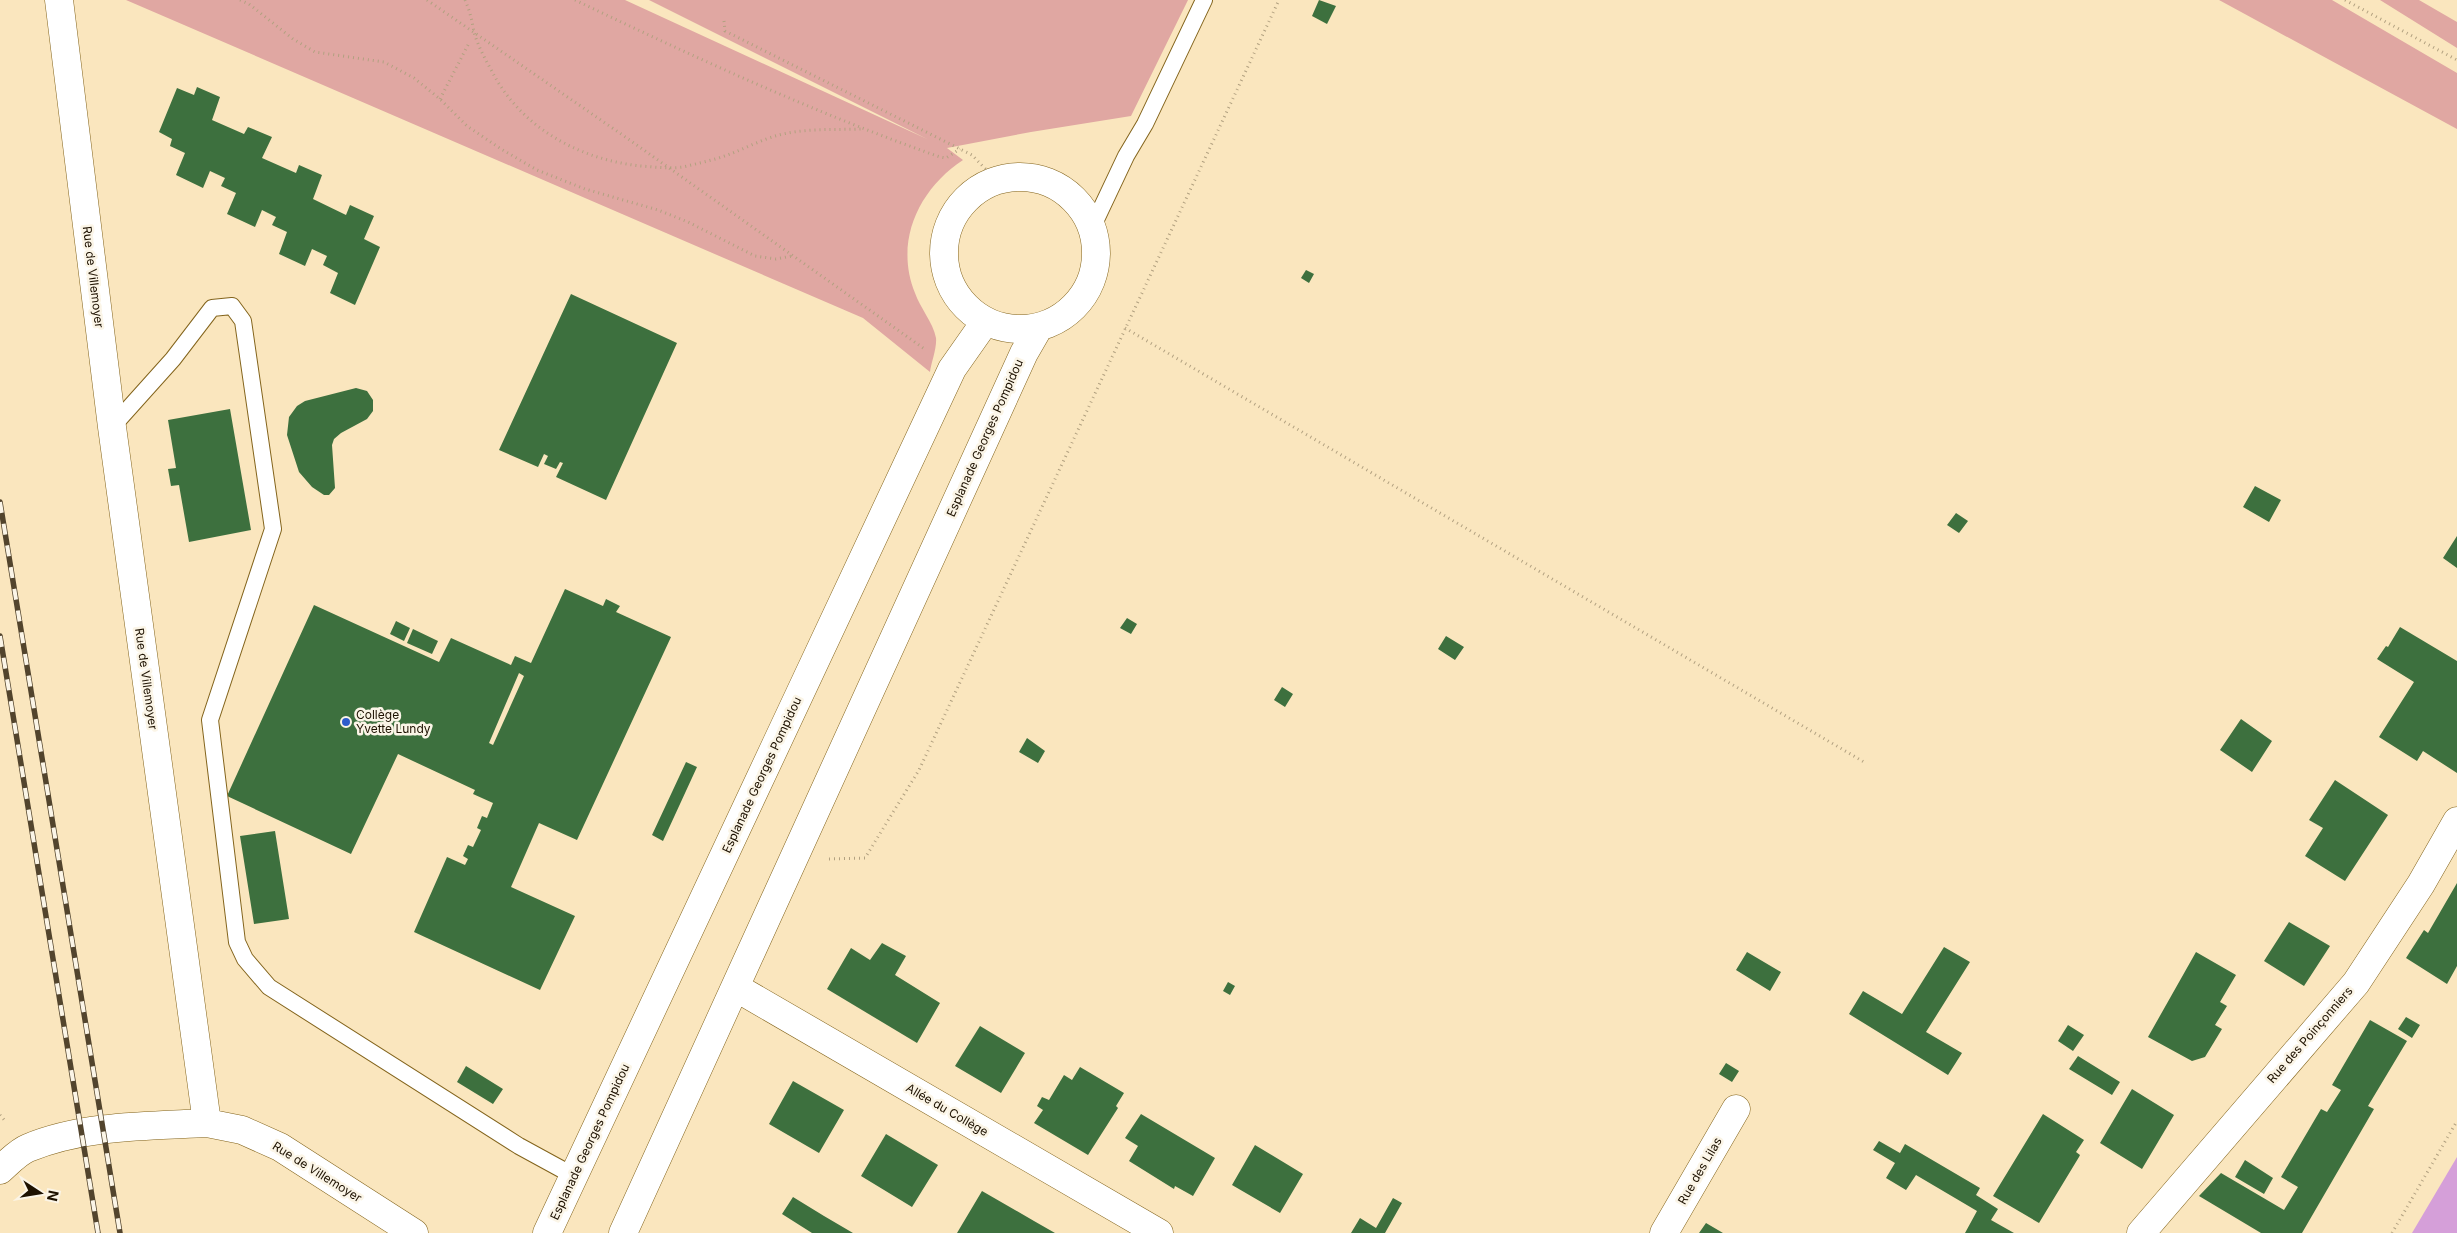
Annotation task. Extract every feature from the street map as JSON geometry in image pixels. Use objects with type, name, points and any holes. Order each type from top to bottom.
[{"type":"street","name":"Rue de Villemoyer","points":[[59,0],[112,427],[207,1123],[242,1130],[280,1147],[414,1233]]},
{"type":"street","points":[[1026,176],[1054,184],[1077,202],[1092,228],[1096,259],[1088,289],[1067,313],[1039,328],[1012,330],[985,322],[961,303],[947,276],[944,246],[952,217],[971,194],[996,180],[1026,176]]},
{"type":"street","name":"Esplanade Georges Pompidou","points":[[547,1233],[952,369],[985,322]]},
{"type":"street","name":"Esplanade Georges Pompidou","points":[[623,1233],[1024,353],[1039,328]]},
{"type":"street","name":"Rue des Poinçonniers","points":[[2141,1233],[2356,982],[2421,884],[2457,821]]},
{"type":"street","name":"Allée du Collège","points":[[735,987],[1159,1233]]},
{"type":"street","name":"Rue des Lilas","points":[[1664,1233],[1736,1109]]},
{"type":"street","points":[[0,1170],[26,1149],[70,1137],[139,1126],[207,1123]]},
{"type":"lane","points":[[1092,228],[1126,156],[1145,124],[1204,0]]},
{"type":"lane","points":[[112,427],[173,359],[212,308],[232,306],[243,321],[273,529],[210,720],[237,942],[245,959],[269,987],[519,1146],[574,1176]]},
{"type":"path","points":[[240,0],[249,4],[293,39],[315,52],[384,62],[414,78],[440,99],[467,126],[537,170],[585,189],[688,222],[755,256],[776,259],[792,256]]},
{"type":"path","points":[[427,0],[952,369]]},
{"type":"path","points":[[465,0],[472,16],[475,34],[496,78],[512,100],[531,120],[553,137],[576,149],[600,158],[626,164],[668,168],[711,160],[791,132],[862,129]]},
{"type":"path","points":[[575,0],[666,44],[862,129],[940,157],[946,158],[960,149]]},
{"type":"path","points":[[793,860],[865,858],[919,770],[1278,0]]},
{"type":"path","points":[[2345,0],[2457,60]]},
{"type":"path","points":[[724,21],[725,31],[972,156],[996,180]]},
{"type":"path","points":[[440,99],[469,43]]},
{"type":"path","points":[[1125,328],[1864,762]]},
{"type":"path","points":[[2392,1233],[2457,1121]]},
{"type":"shaded area","points":[[126,0],[625,0],[927,139],[649,0],[1188,0],[1131,116],[947,148],[963,160],[947,172],[923,201],[909,236],[907,254],[909,274],[915,293],[936,338],[930,372],[863,318]]},
{"type":"shaded area","points":[[2219,0],[2332,0],[2457,73],[2457,129]]},
{"type":"shaded area","points":[[2380,0],[2419,0],[2457,22],[2457,48]]},
{"type":"shaded area","points":[[2457,1157],[2457,1233],[2412,1233]]},
{"type":"building","points":[[1319,0],[1336,6],[1327,24],[1312,16]]},
{"type":"building","points":[[197,87],[220,97],[212,120],[244,134],[248,127],[272,137],[262,158],[296,173],[299,165],[322,175],[313,199],[346,215],[350,205],[374,216],[364,239],[380,247],[355,305],[330,293],[338,273],[323,265],[327,256],[312,249],[305,266],[279,254],[287,232],[272,225],[276,217],[262,210],[255,227],[227,214],[236,193],[221,186],[225,178],[210,171],[203,188],[176,175],[185,153],[170,146],[172,139],[159,132],[177,88],[194,95]]},
{"type":"building","points":[[1306,270],[1314,274],[1309,283],[1301,278]]},
{"type":"building","points":[[571,294],[677,343],[606,500],[556,477],[563,463],[560,462],[556,469],[544,464],[548,456],[544,454],[538,467],[499,450]]},
{"type":"building","points":[[356,388],[367,391],[373,400],[373,411],[367,419],[341,433],[334,439],[332,445],[335,488],[329,495],[324,495],[312,487],[299,472],[287,435],[289,417],[297,406],[305,401]]},
{"type":"building","points":[[230,409],[251,530],[189,542],[179,485],[171,486],[168,469],[176,468],[168,420]]},
{"type":"building","points":[[2255,486],[2281,500],[2269,522],[2243,507]]},
{"type":"building","points":[[1956,513],[1968,521],[1959,533],[1947,525]]},
{"type":"building","points":[[2457,536],[2457,568],[2443,558]]},
{"type":"building","points":[[565,589],[603,606],[606,599],[620,606],[616,612],[671,637],[577,840],[539,823],[511,887],[575,916],[540,990],[414,932],[447,857],[465,865],[468,859],[463,856],[468,845],[473,847],[481,830],[477,828],[482,816],[487,818],[493,803],[473,794],[475,790],[398,754],[351,854],[227,796],[314,605],[439,662],[451,638],[511,665],[515,656],[531,663]],"holes":[[[519,673],[524,676],[493,745],[489,743]]]},
{"type":"building","points":[[1127,618],[1137,624],[1131,634],[1120,628]]},
{"type":"building","points":[[396,621],[410,628],[404,641],[390,634]]},
{"type":"building","points":[[2400,627],[2457,661],[2457,773],[2423,751],[2417,761],[2379,737],[2414,682],[2377,659],[2386,646],[2388,647]]},
{"type":"building","points":[[413,629],[438,641],[432,654],[407,643]]},
{"type":"building","points":[[1446,636],[1464,647],[1455,660],[1438,649]]},
{"type":"building","points":[[1282,687],[1293,694],[1285,707],[1274,700]]},
{"type":"building","points":[[2241,719],[2272,741],[2252,772],[2220,750]]},
{"type":"building","points":[[1027,738],[1045,751],[1038,763],[1019,752]]},
{"type":"building","points":[[686,762],[697,767],[663,841],[652,835]]},
{"type":"building","points":[[2335,780],[2388,815],[2345,881],[2305,856],[2323,828],[2309,820]]},
{"type":"building","points":[[275,831],[289,919],[254,924],[240,836]]},
{"type":"building","points":[[2457,883],[2457,966],[2447,984],[2406,958],[2424,930],[2428,933]]},
{"type":"building","points":[[2289,922],[2330,946],[2304,986],[2264,961]]},
{"type":"building","points":[[882,943],[906,956],[895,975],[940,1003],[917,1043],[827,989],[851,948],[870,960]]},
{"type":"building","points":[[1944,947],[1970,962],[1926,1032],[1962,1053],[1948,1075],[1849,1014],[1863,991],[1902,1014]]},
{"type":"building","points":[[1747,952],[1781,972],[1770,991],[1736,970]]},
{"type":"building","points":[[2196,952],[2236,975],[2220,1002],[2227,1006],[2215,1025],[2222,1029],[2205,1057],[2192,1061],[2148,1037]]},
{"type":"building","points":[[1228,982],[1235,986],[1230,995],[1223,991]]},
{"type":"building","points":[[2406,1017],[2420,1025],[2412,1038],[2398,1029]]},
{"type":"building","points":[[2370,1020],[2407,1041],[2368,1106],[2374,1109],[2302,1233],[2261,1233],[2199,1196],[2221,1173],[2284,1210],[2298,1187],[2281,1177],[2321,1109],[2327,1112],[2341,1090],[2332,1085]]},
{"type":"building","points":[[2068,1025],[2084,1035],[2073,1051],[2058,1041]]},
{"type":"building","points":[[980,1026],[1025,1053],[1001,1093],[955,1066]]},
{"type":"building","points":[[2078,1056],[2120,1082],[2112,1095],[2069,1069]]},
{"type":"building","points":[[1726,1063],[1739,1071],[1732,1082],[1719,1074]]},
{"type":"building","points":[[466,1066],[503,1089],[493,1104],[457,1082]]},
{"type":"building","points":[[1080,1067],[1124,1093],[1116,1106],[1118,1108],[1088,1155],[1034,1123],[1043,1110],[1037,1106],[1042,1097],[1049,1100],[1064,1075],[1072,1080]]},
{"type":"building","points":[[793,1081],[844,1110],[819,1153],[769,1124]]},
{"type":"building","points":[[2132,1089],[2174,1115],[2142,1169],[2100,1143]]},
{"type":"building","points":[[1141,1114],[1215,1158],[1193,1196],[1175,1186],[1174,1189],[1129,1161],[1138,1146],[1125,1138]]},
{"type":"building","points":[[2043,1114],[2084,1140],[2076,1152],[2080,1155],[2079,1157],[2039,1223],[1993,1196]]},
{"type":"building","points":[[886,1134],[938,1165],[912,1207],[861,1176]]},
{"type":"building","points":[[1879,1141],[1900,1153],[1905,1144],[1980,1188],[1976,1195],[1998,1209],[1991,1220],[2014,1233],[1965,1233],[1977,1211],[1916,1175],[1906,1190],[1886,1178],[1895,1163],[1873,1150]]},
{"type":"building","points":[[1255,1145],[1303,1174],[1280,1213],[1232,1185]]},
{"type":"building","points":[[2245,1160],[2273,1178],[2264,1194],[2235,1177]]},
{"type":"building","points":[[982,1191],[1034,1221],[1055,1233],[957,1233]]},
{"type":"building","points":[[793,1197],[853,1233],[812,1233],[782,1214]]},
{"type":"building","points":[[1393,1198],[1402,1203],[1385,1233],[1351,1233],[1360,1218],[1376,1228]]},
{"type":"building","points":[[1706,1223],[1723,1233],[1699,1233]]},
{"type":"railway","points":[[0,502],[120,1233]]},
{"type":"railway","points":[[0,636],[98,1233]]},
{"type":"place","name":"Collège Yvette Lundy","points":[[346,722]]}]
